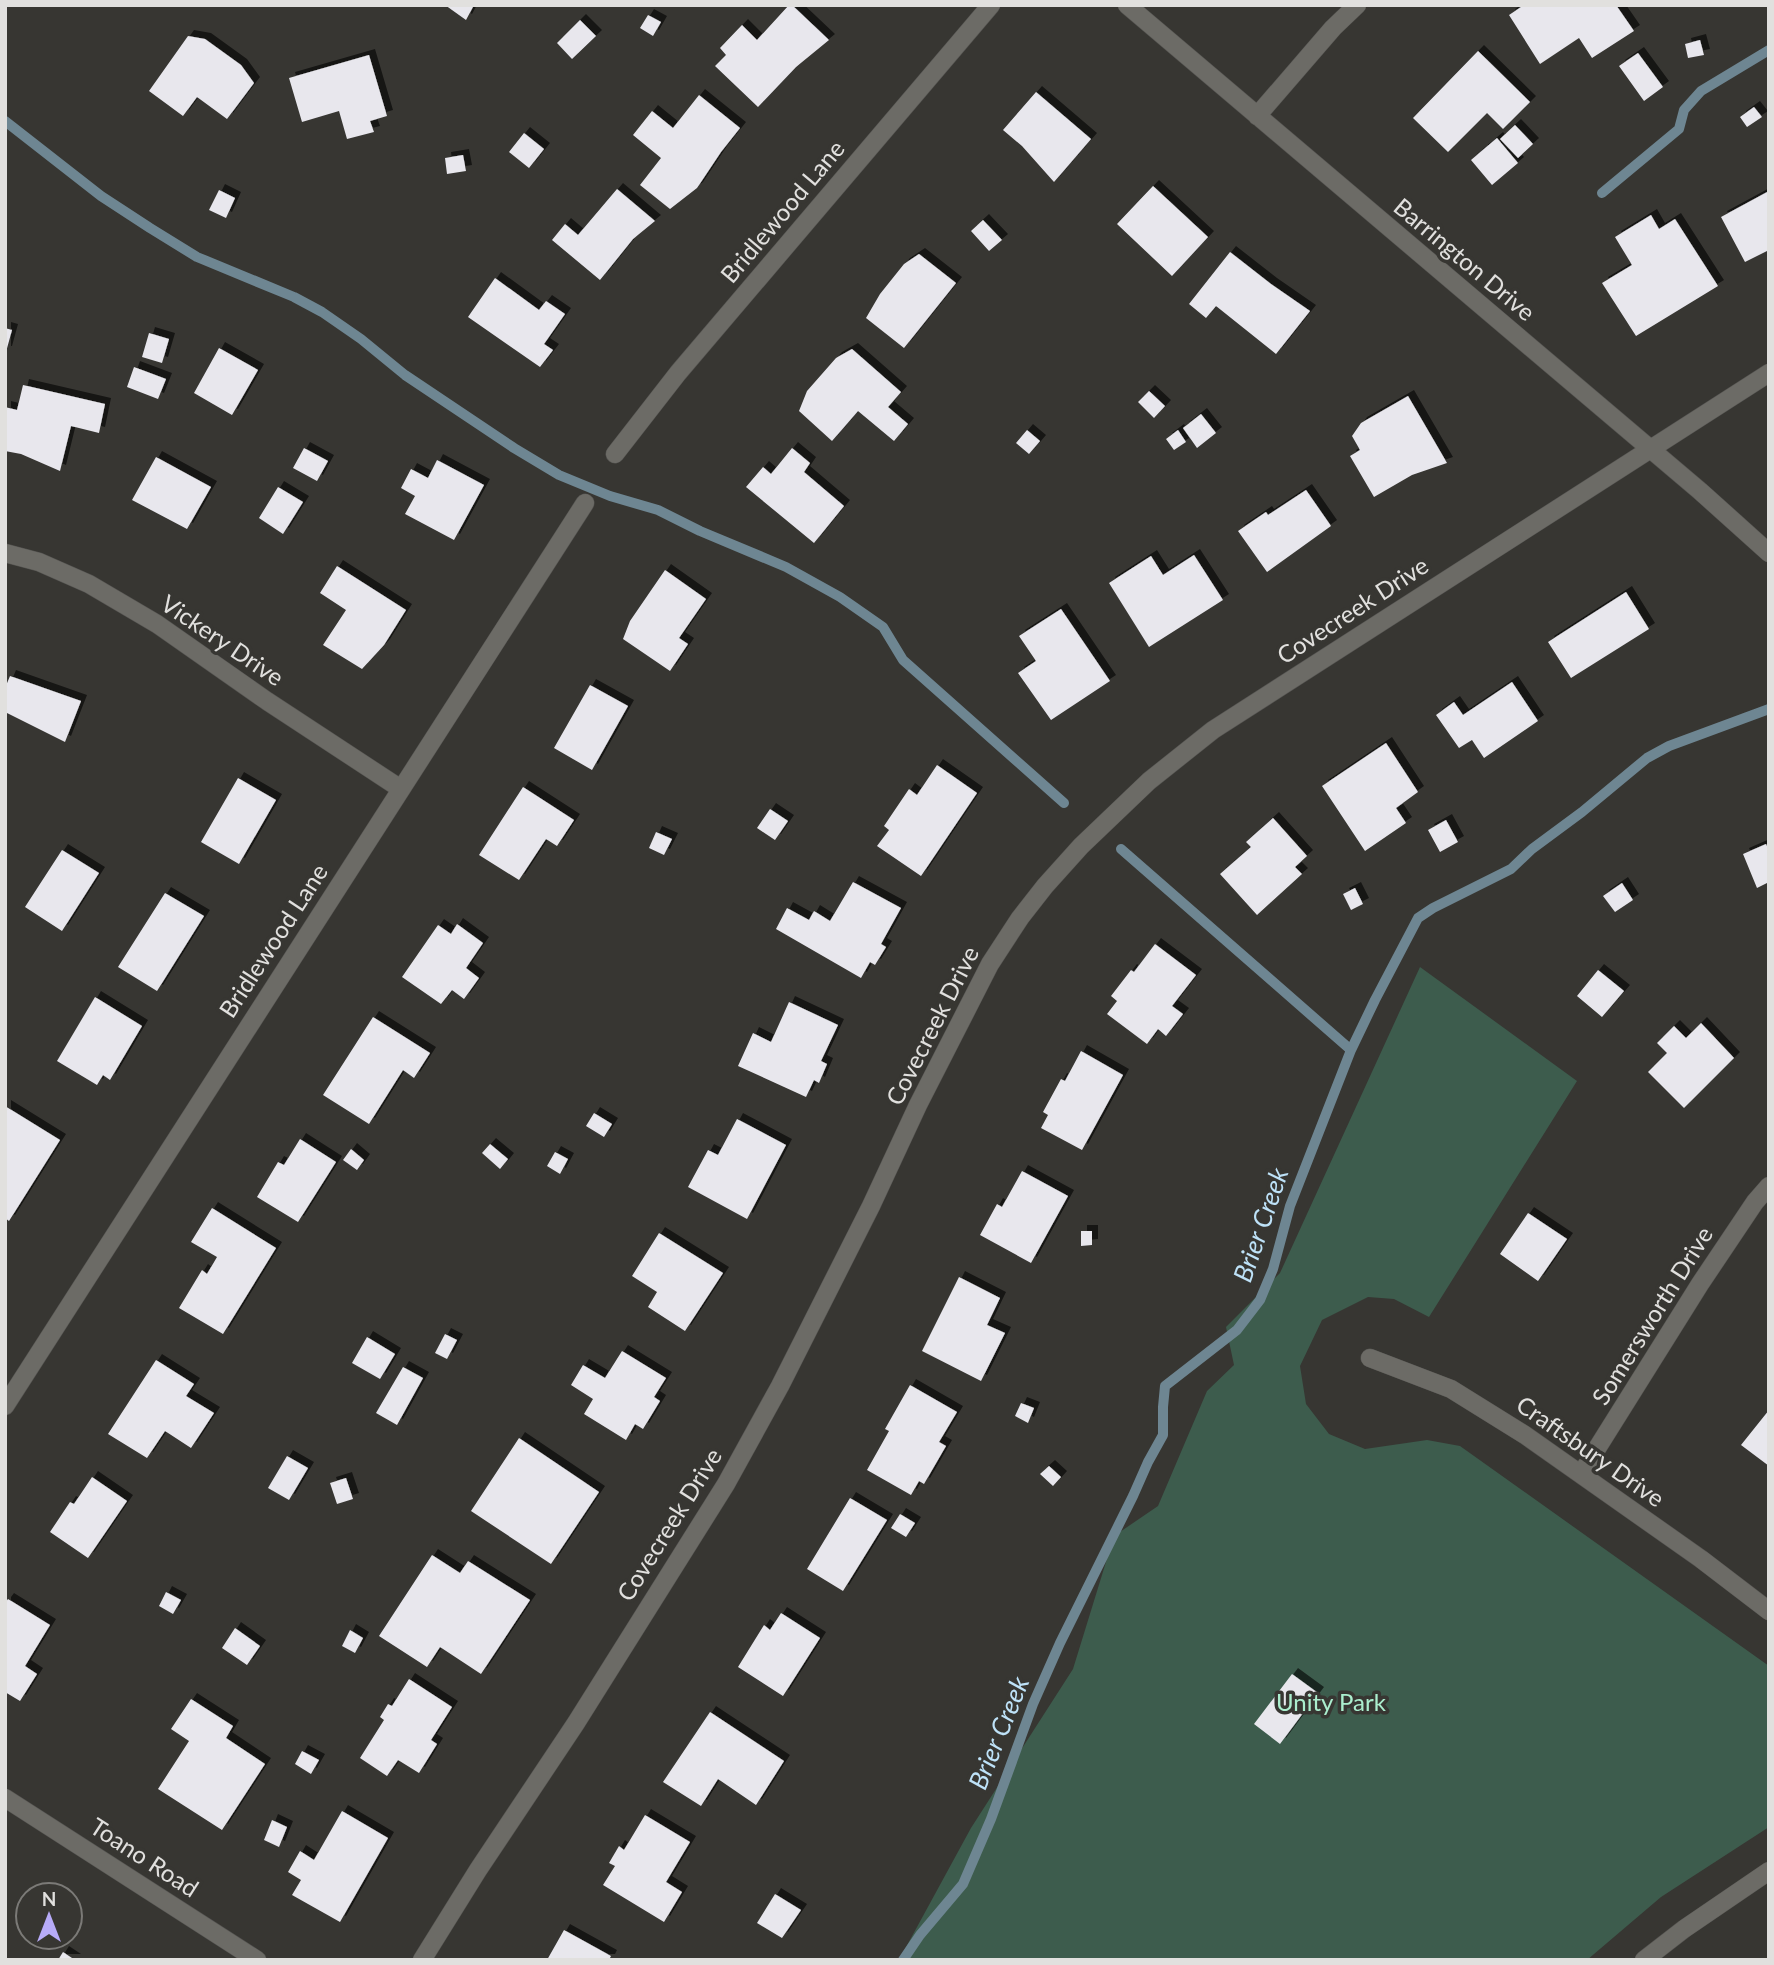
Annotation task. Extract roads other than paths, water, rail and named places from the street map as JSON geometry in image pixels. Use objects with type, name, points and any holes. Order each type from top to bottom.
[{"type":"street","name":"Bridlewood Lane","points":[[615,454],[678,373],[991,5]]},
{"type":"street","name":"Barrington Drive","points":[[1127,5],[1700,491],[1769,553]]},
{"type":"street","points":[[1257,116],[1333,28],[1357,5]]},
{"type":"street","name":"Covecreek Drive","points":[[422,1960],[576,1723],[726,1484],[872,1206],[918,1105],[990,964],[1045,886],[1081,846],[1149,781],[1213,730],[1769,373]]},
{"type":"street","name":"Bridlewood Lane","points":[[5,1406],[585,503]]},
{"type":"street","name":"Vickery Drive","points":[[5,553],[39,562],[89,584],[156,624],[401,789]]},
{"type":"street","name":"Somersworth Drive","points":[[1581,1474],[1700,1284],[1755,1202],[1769,1186]]},
{"type":"street","name":"Craftsbury Drive","points":[[1370,1358],[1451,1389],[1525,1435],[1769,1611]]},
{"type":"street","name":"Toano Road","points":[[5,1798],[257,1960]]},
{"type":"street","points":[[1644,1960],[1769,1871]]},
{"type":"waterway","points":[[1602,193],[1679,129],[1684,110],[1701,91],[1769,50]]},
{"type":"waterway","points":[[5,121],[101,196],[150,228],[197,257],[294,297],[322,312],[405,375],[559,475],[610,496],[658,510],[786,567],[840,597],[883,627],[903,660],[1064,803]]},
{"type":"waterway","name":"Brier Creek","points":[[903,1960],[920,1935],[963,1884],[991,1819],[1033,1704],[1060,1643],[1163,1435],[1165,1386],[1237,1330],[1260,1300],[1273,1269],[1290,1206],[1351,1050],[1418,918],[1511,869],[1532,849],[1647,758],[1669,746],[1769,709]]},
{"type":"waterway","points":[[1121,849],[1351,1050]]},
{"type":"park label","name":"Unity Park","points":[[1331,1703]]}]
